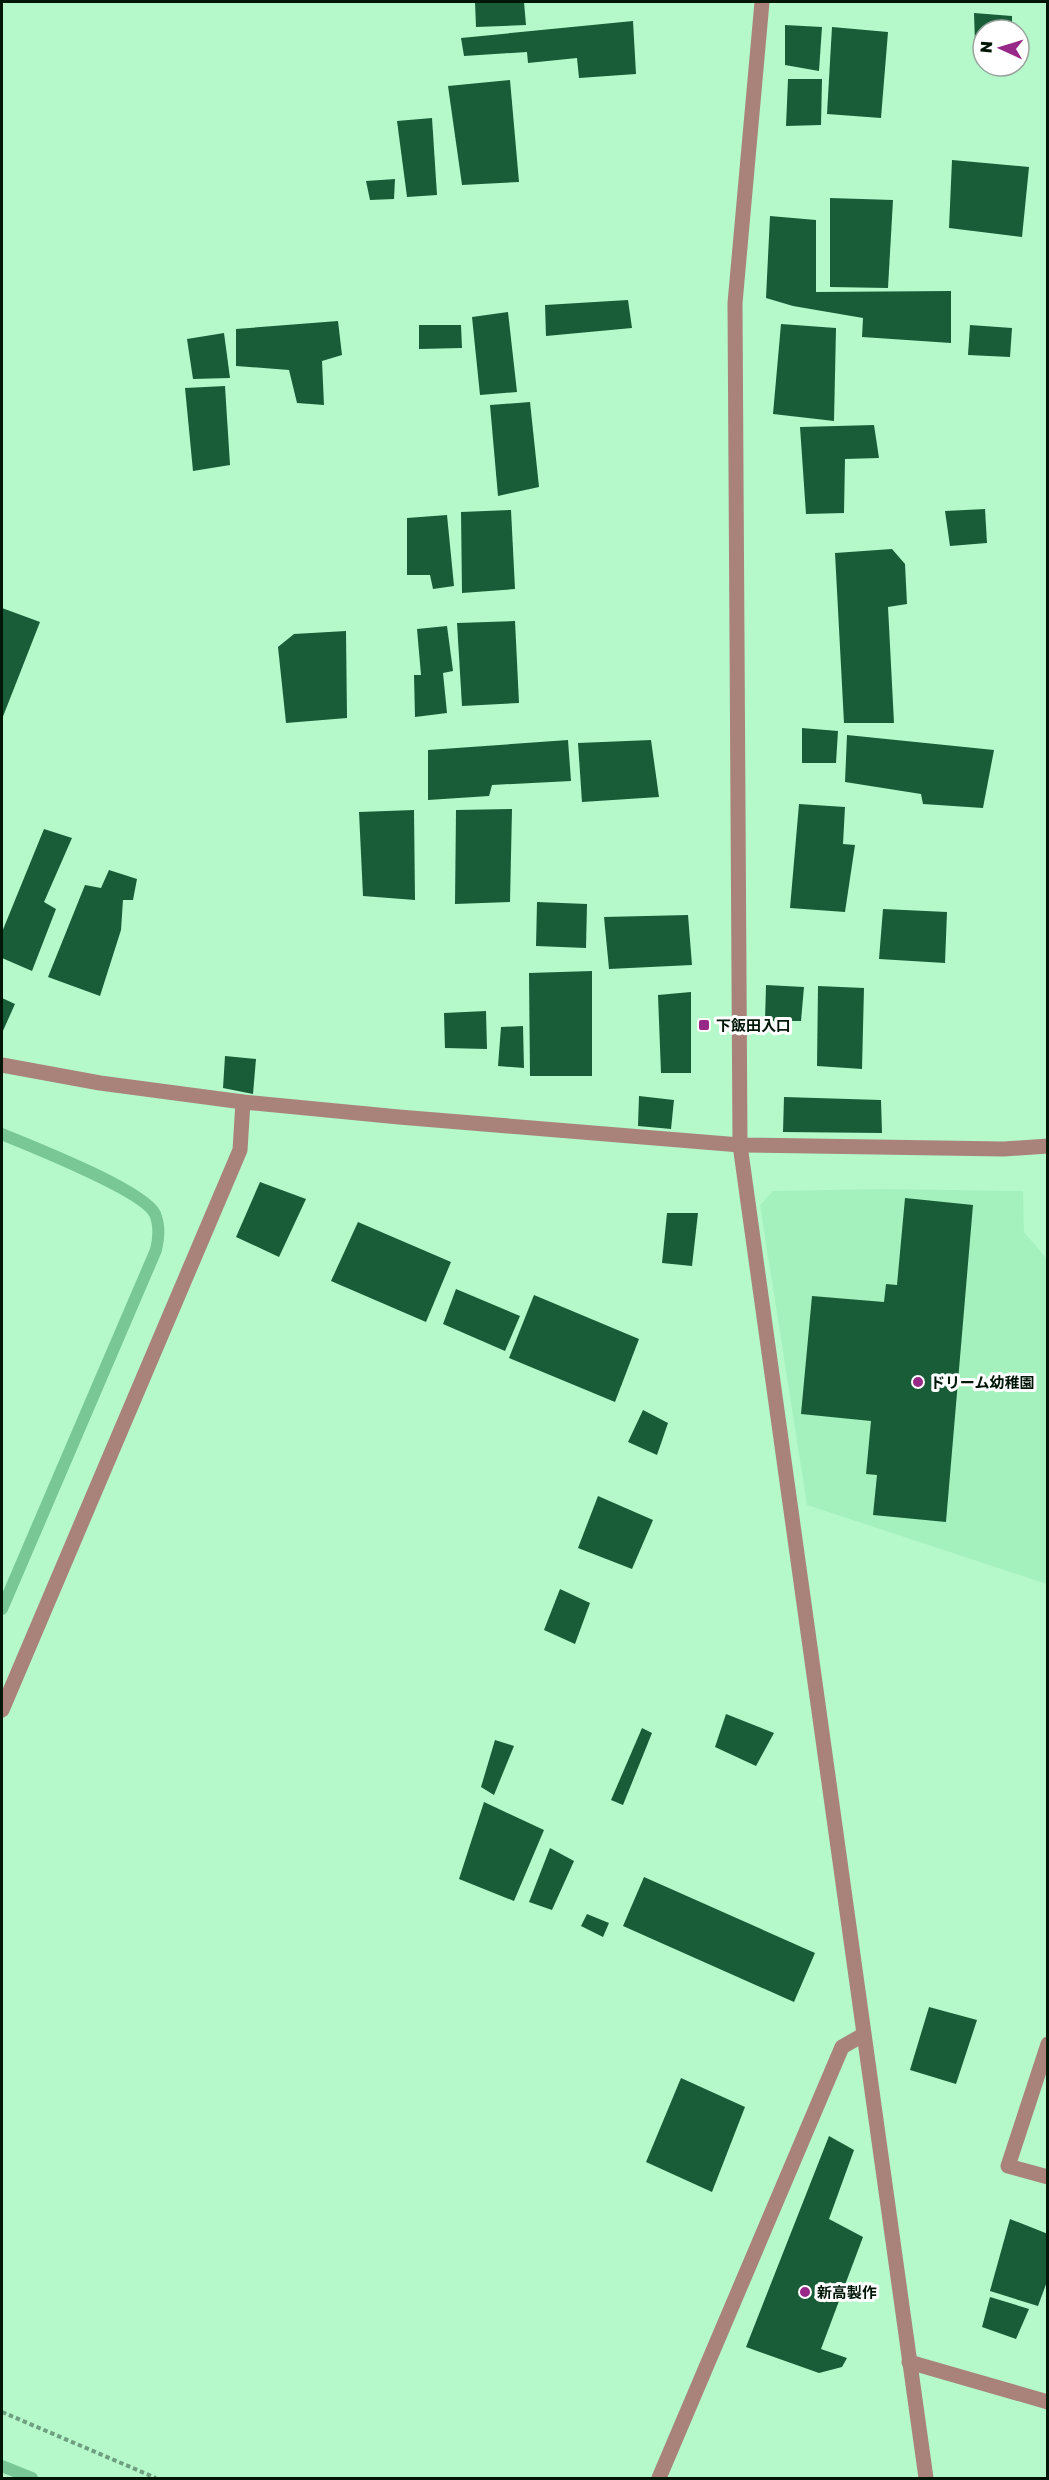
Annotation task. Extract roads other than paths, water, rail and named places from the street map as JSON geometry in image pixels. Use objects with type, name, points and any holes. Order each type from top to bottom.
[{"type":"street","points":[[762,2],[735,303],[740,1145],[926,2478]]},
{"type":"street","points":[[2,1065],[100,1083],[243,1102],[740,1145],[1004,1149],[1047,1146]]},
{"type":"street","points":[[2,1710],[240,1150],[243,1102]]},
{"type":"street","points":[[659,2478],[842,2047],[863,2035]]},
{"type":"street","points":[[1047,2044],[1008,2166],[1047,2177]]},
{"type":"street","points":[[909,2362],[1047,2402]]},
{"type":"waterway","points":[[2,1134],[109,1181],[146,1204],[155,1214],[158,1223],[156,1250],[2,1609]]},
{"type":"waterway","points":[[2,2466],[32,2478]]},
{"type":"place","name":"下飯田入口","points":[[704,1025]]},
{"type":"place","name":"ドリーム幼稚園","points":[[918,1382]]},
{"type":"place","name":"新高製作","points":[[805,2292]]}]
